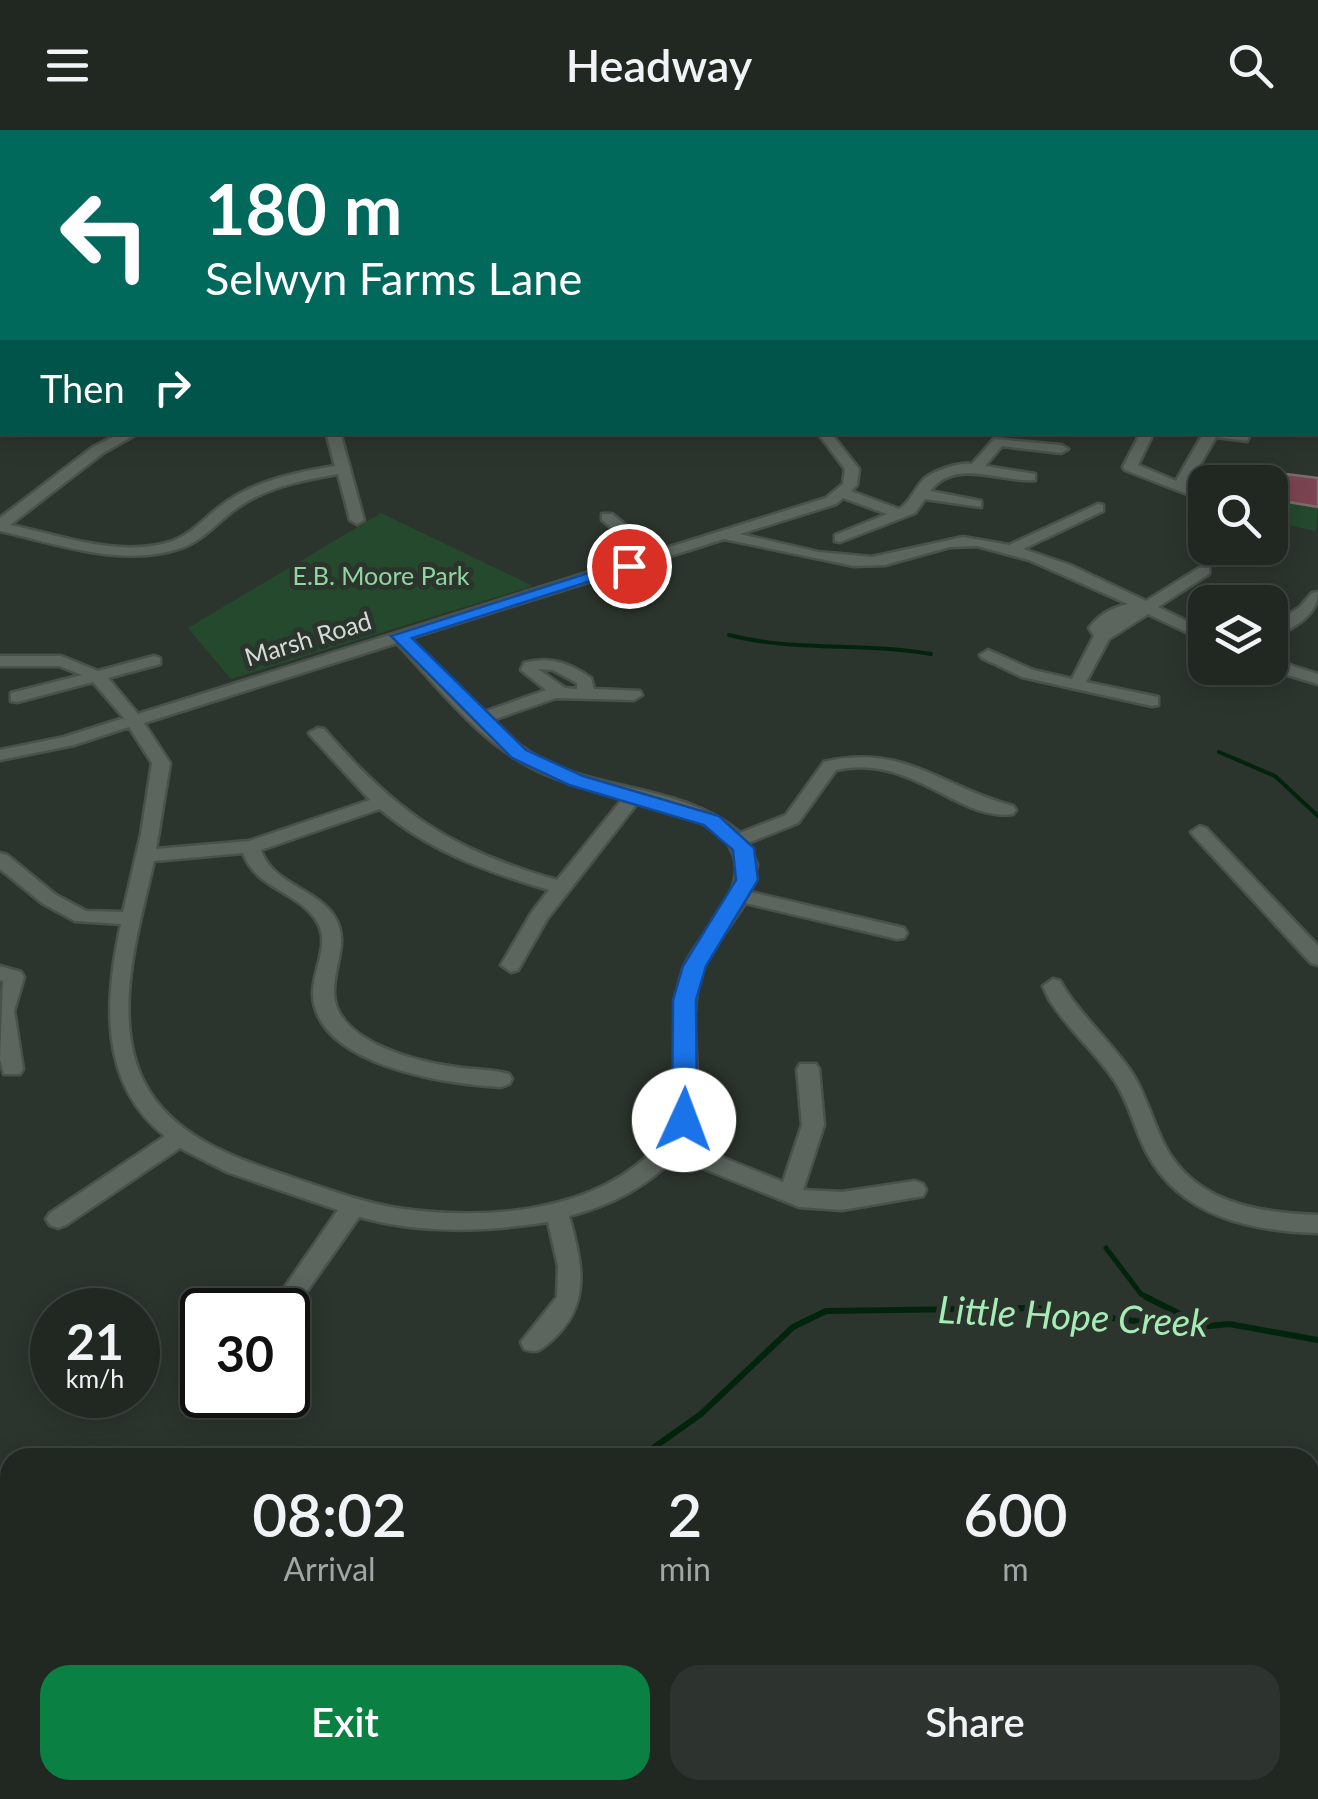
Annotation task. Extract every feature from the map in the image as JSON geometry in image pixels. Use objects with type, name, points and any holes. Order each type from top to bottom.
[{"type":"street","points":[[0,526],[98,450],[128,435]]},
{"type":"street","points":[[334,435],[358,520]]},
{"type":"street","points":[[826,435],[851,464],[852,482],[843,493],[899,514]]},
{"type":"street","points":[[1146,435],[1130,467],[1188,491]]},
{"type":"street","points":[[1179,488],[1210,435]]},
{"type":"street","points":[[976,468],[999,442],[1061,449]]},
{"type":"street","points":[[840,538],[910,510],[932,480],[962,467],[1030,477]]},
{"type":"street","points":[[0,526],[117,549],[158,549],[191,538],[228,508],[266,487],[343,469]]},
{"type":"street","name":"Marsh Road","points":[[0,755],[133,721],[726,535],[843,493]]},
{"type":"street","points":[[922,494],[976,504]]},
{"type":"street","points":[[1007,551],[1098,508]]},
{"type":"street","points":[[607,517],[656,557]]},
{"type":"street","points":[[726,535],[859,562],[890,559],[957,542],[1007,551],[1188,628]]},
{"type":"street","points":[[1077,684],[1102,636],[1097,628],[1103,621],[1123,608],[1144,607],[1204,571]]},
{"type":"street","points":[[1288,622],[1306,610],[1317,596]]},
{"type":"street","points":[[0,661],[62,660],[99,675],[161,764],[148,856],[132,918],[121,1010],[123,1051],[143,1102],[179,1138],[238,1168],[353,1207],[402,1217],[462,1221],[556,1210],[616,1190],[640,1177],[672,1146],[688,1100],[684,1012],[690,978],[749,874],[746,854],[738,840],[711,821],[539,765],[502,741],[400,636]]},
{"type":"street","points":[[988,655],[1028,674],[1152,702]]},
{"type":"street","points":[[17,697],[154,661]]},
{"type":"street","points":[[559,692],[529,670],[530,666],[553,664],[573,672],[585,681],[586,691]]},
{"type":"street","points":[[1288,670],[1318,679]]},
{"type":"street","points":[[480,718],[559,692],[634,695]]},
{"type":"street","points":[[318,734],[379,803],[450,849],[560,887]]},
{"type":"street","points":[[738,840],[792,820],[830,766],[861,758],[908,766],[968,800],[1008,810]]},
{"type":"street","points":[[512,965],[560,887],[633,797]]},
{"type":"street","points":[[148,856],[251,847],[379,803]]},
{"type":"street","points":[[1200,832],[1318,958]]},
{"type":"street","points":[[251,847],[254,860],[264,871],[328,922],[333,940],[324,998],[337,1028],[364,1048],[425,1068],[467,1079],[501,1079]]},
{"type":"street","points":[[4,868],[48,899],[82,916],[132,918]]},
{"type":"street","points":[[739,895],[896,933]]},
{"type":"street","points":[[0,972],[14,977],[4,1011],[12,1069]]},
{"type":"street","points":[[1053,986],[1070,1017],[1122,1076],[1160,1157],[1187,1188],[1244,1217],[1318,1224]]},
{"type":"street","points":[[790,1195],[812,1125],[808,1069]]},
{"type":"street","points":[[58,1219],[179,1138]]},
{"type":"street","points":[[672,1146],[790,1195],[842,1202],[914,1190]]},
{"type":"street","points":[[296,1288],[353,1207]]},
{"type":"street","points":[[533,1342],[562,1314],[572,1295],[573,1279],[556,1210]]},
{"type":"green space","points":[[1288,502],[1318,508],[1316,531],[1288,526]]},
{"type":"green space","name":"E.B. Moore Park","points":[[381,513],[533,586],[231,679],[188,628]]},
{"type":"building","points":[[1288,474],[1318,478],[1318,507],[1288,502]]},
{"type":"waterway","points":[[729,635],[779,643],[931,654]]},
{"type":"waterway","points":[[1219,752],[1275,776],[1318,816]]},
{"type":"waterway","points":[[1106,1248],[1141,1294],[1151,1299]]},
{"type":"waterway","points":[[1146,1297],[1202,1325]]},
{"type":"waterway","name":"Little Hope Creek","points":[[653,1448],[701,1414],[793,1327],[826,1311],[1035,1308],[1189,1328],[1229,1324],[1318,1340]]},
{"type":"route","points":[[629,566],[400,636],[519,754],[576,781],[711,821],[743,848],[749,874],[745,886],[694,966],[685,1000],[688,1100],[684,1120]]}]
